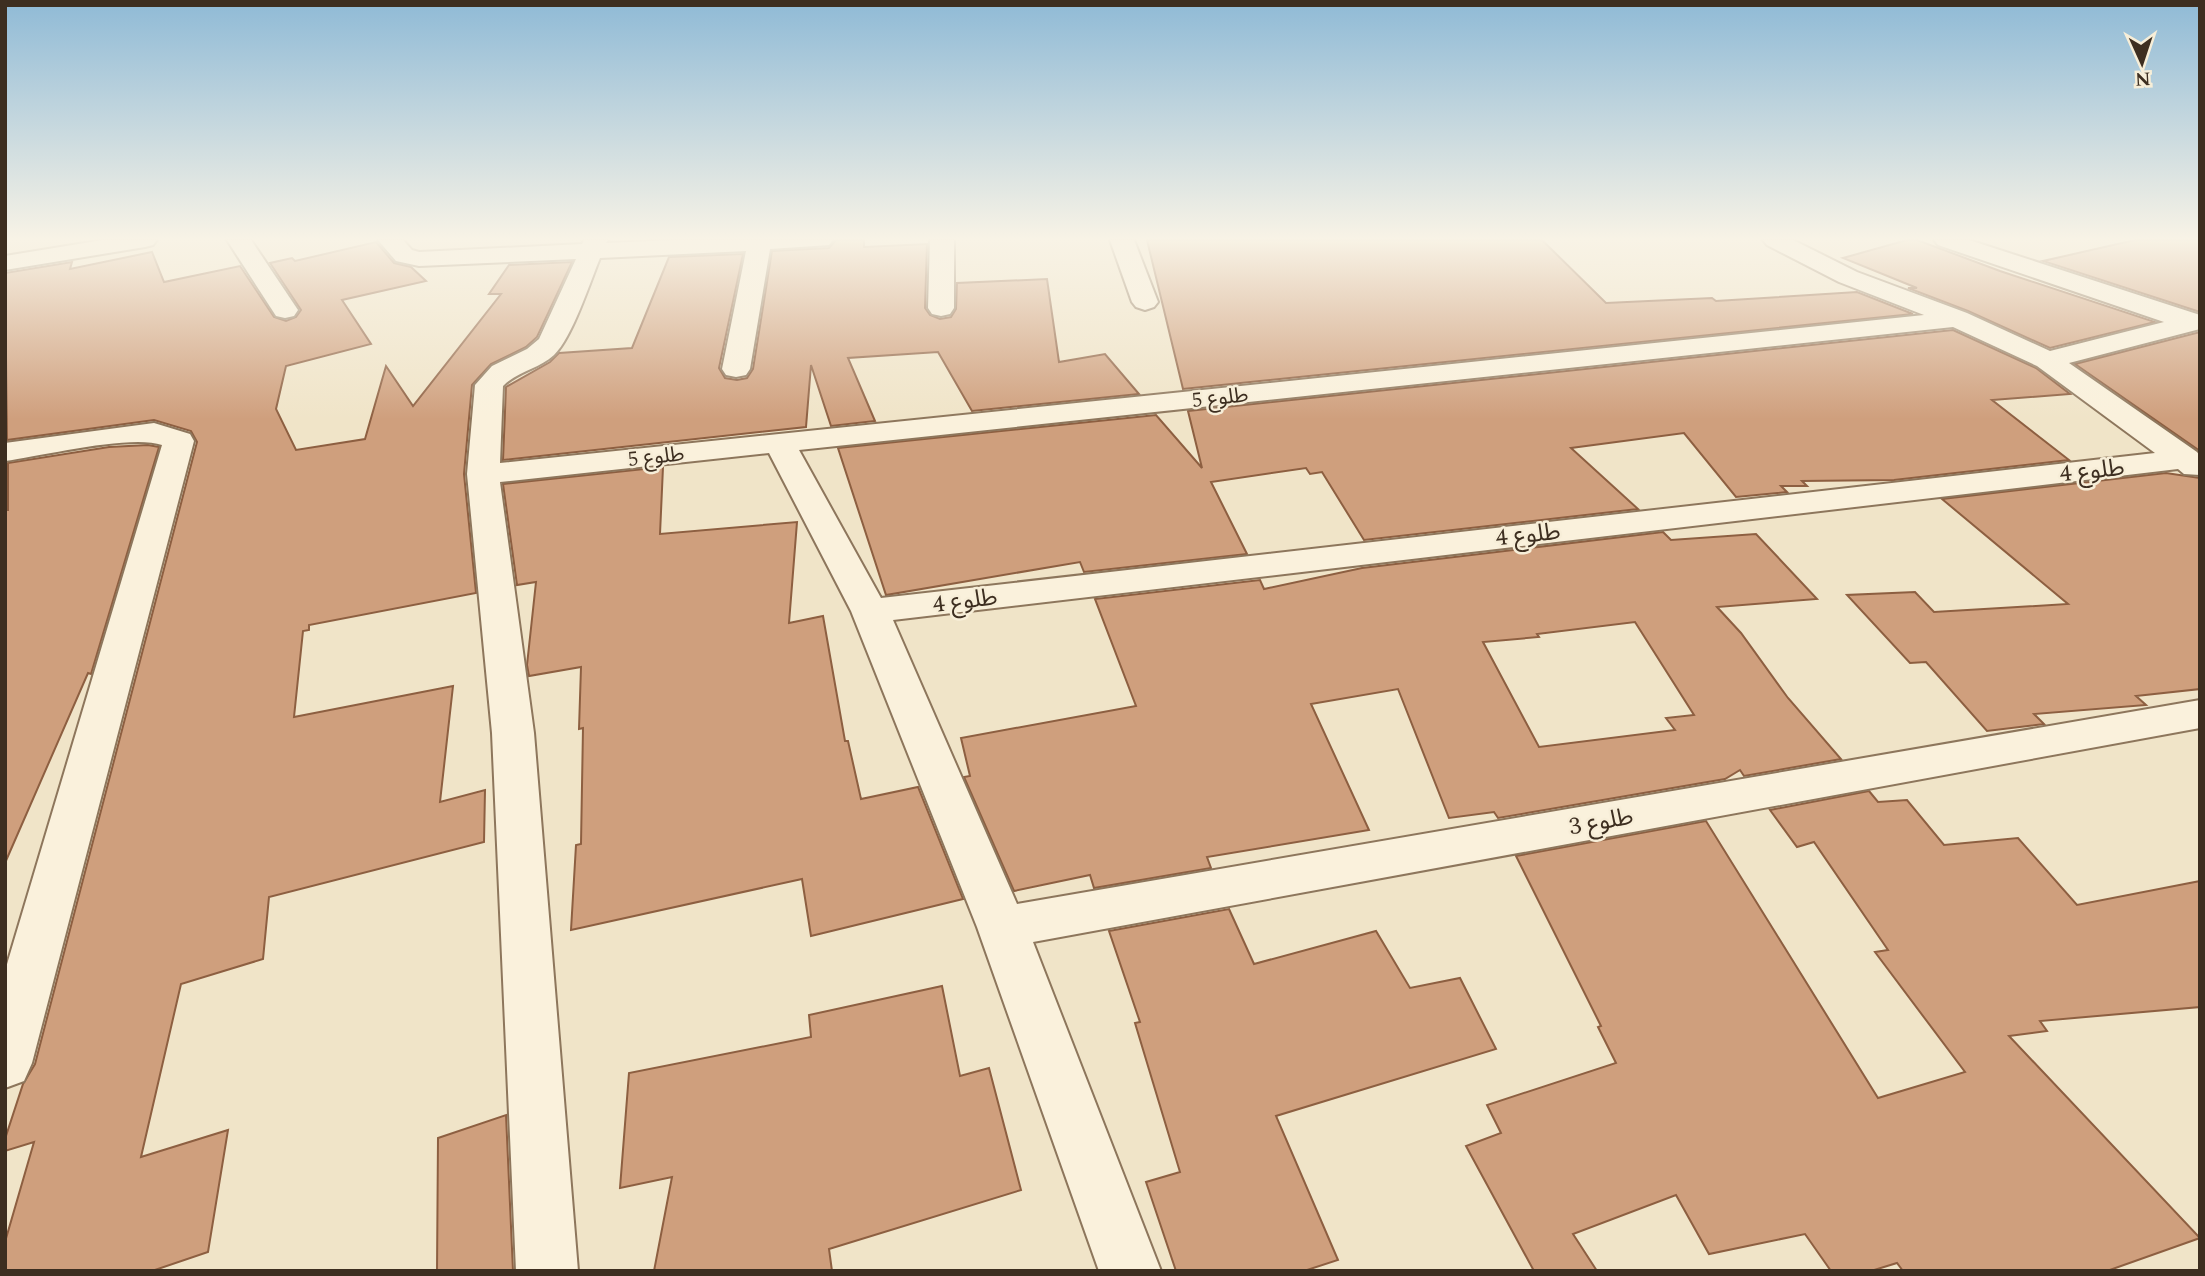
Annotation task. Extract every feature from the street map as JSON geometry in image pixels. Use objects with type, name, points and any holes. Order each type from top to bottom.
[{"type":"street","points":[[278,300],[285,310]]},
{"type":"street","points":[[547,1271],[513,733],[483,474],[489,385],[496,374],[544,352],[570,300]]},
{"type":"street","points":[[736,369],[749,300]]},
{"type":"street","points":[[941,300],[941,307]]},
{"type":"street","points":[[1906,300],[2047,360],[2193,465]]},
{"type":"street","points":[[2127,300],[2195,322]]},
{"type":"street","name":"طلوع 5","points":[[483,474],[1958,320]]},
{"type":"street","points":[[2047,360],[2195,322]]},
{"type":"street","points":[[5,452],[154,432],[179,441],[5,1063]]},
{"type":"street","points":[[779,443],[870,611],[1002,927],[1130,1271]]},
{"type":"street","name":"طلوع 4","points":[[870,611],[2193,465]]},
{"type":"street","name":"طلوع 3","points":[[1002,927],[2200,714]]},
{"type":"building","points":[[5,300],[262,300],[274,317],[286,321],[296,317],[301,310],[294,300],[344,300],[371,344],[286,366],[276,409],[296,450],[365,439],[386,366],[413,406],[497,300],[554,300],[537,337],[526,347],[491,364],[472,385],[464,474],[476,593],[309,625],[309,630],[303,631],[294,717],[453,686],[440,802],[485,790],[484,842],[269,897],[263,959],[181,984],[141,1157],[228,1130],[208,1252],[152,1271],[5,1271],[5,1242],[34,1142],[5,1151],[5,1139],[23,1084],[35,1064],[197,442],[191,431],[154,420],[7,440]]},
{"type":"building","points":[[652,300],[733,300],[719,368],[725,378],[737,380],[747,378],[753,369],[764,300],[925,300],[925,308],[930,315],[940,319],[951,317],[956,309],[956,300],[1050,300],[1059,362],[1105,354],[1139,394],[972,411],[938,352],[848,358],[875,421],[831,426],[811,365],[806,427],[503,460],[506,387],[550,362],[559,353],[632,348]]},
{"type":"building","points":[[1161,300],[1602,300],[1606,303],[1679,300],[1876,300],[1913,314],[1183,389]]},
{"type":"building","points":[[1938,300],[2087,300],[2155,322],[2050,348]]},
{"type":"building","points":[[2162,300],[2200,300],[2200,312]]},
{"type":"building","points":[[1953,330],[2036,368],[2070,394],[1992,400],[2069,460],[1894,480],[1802,481],[1807,486],[1781,486],[1787,492],[1736,497],[1684,433],[1571,448],[1638,509],[1364,540],[1322,472],[1310,474],[1306,468],[1211,482],[1247,554],[1084,572],[1080,562],[886,595],[838,448],[1156,415],[1202,468],[1188,411]]},
{"type":"building","points":[[2200,332],[2200,451],[2075,364]]},
{"type":"building","points":[[109,447],[159,447],[91,674],[88,673],[5,863],[5,510],[8,510],[8,463]]},
{"type":"building","points":[[663,467],[660,534],[797,522],[789,623],[823,616],[845,741],[848,741],[861,799],[918,787],[963,899],[811,936],[802,879],[571,930],[576,845],[581,844],[581,667],[529,676],[527,665],[536,582],[517,585],[503,484]]},
{"type":"building","points":[[2166,473],[2200,478],[2200,689],[2136,696],[2146,705],[2034,714],[2044,724],[1987,731],[1926,662],[1910,663],[1847,595],[1915,592],[1934,612],[2068,604],[1942,499]]},
{"type":"building","points":[[1663,532],[1671,540],[1756,534],[1817,599],[1717,607],[1741,633],[1788,698],[1841,759],[1744,776],[1740,770],[1725,779],[1498,818],[1494,812],[1449,818],[1398,689],[1311,704],[1369,830],[1207,857],[1211,868],[1094,888],[1090,875],[1014,891],[964,777],[970,776],[961,738],[1136,706],[1095,599],[1260,580],[1264,589],[1362,568]],"holes":[[[1635,622],[1694,715],[1666,718],[1675,730],[1539,747],[1483,642],[1539,637],[1537,634]]]},
{"type":"building","points":[[1869,791],[1878,802],[1907,800],[1944,845],[2018,838],[2077,905],[2200,881],[2200,1007],[2040,1021],[2047,1031],[2009,1036],[2200,1238],[2107,1271],[1903,1271],[1897,1263],[1871,1271],[1831,1271],[1805,1234],[1709,1254],[1676,1195],[1573,1234],[1597,1271],[1534,1271],[1466,1146],[1501,1133],[1487,1105],[1616,1063],[1598,1027],[1601,1026],[1516,856],[1706,821],[1878,1098],[1965,1072],[1875,952],[1888,950],[1814,842],[1797,847],[1770,810]]},
{"type":"building","points":[[1229,909],[1254,964],[1376,931],[1410,988],[1460,978],[1496,1049],[1276,1116],[1338,1260],[1304,1271],[1176,1271],[1146,1182],[1180,1172],[1135,1023],[1140,1022],[1109,931]]},
{"type":"building","points":[[942,986],[960,1076],[989,1068],[1021,1190],[829,1249],[832,1271],[654,1271],[672,1177],[620,1188],[629,1073],[811,1037],[809,1015]]},
{"type":"building","points":[[506,1115],[513,1271],[437,1271],[438,1138]]}]
